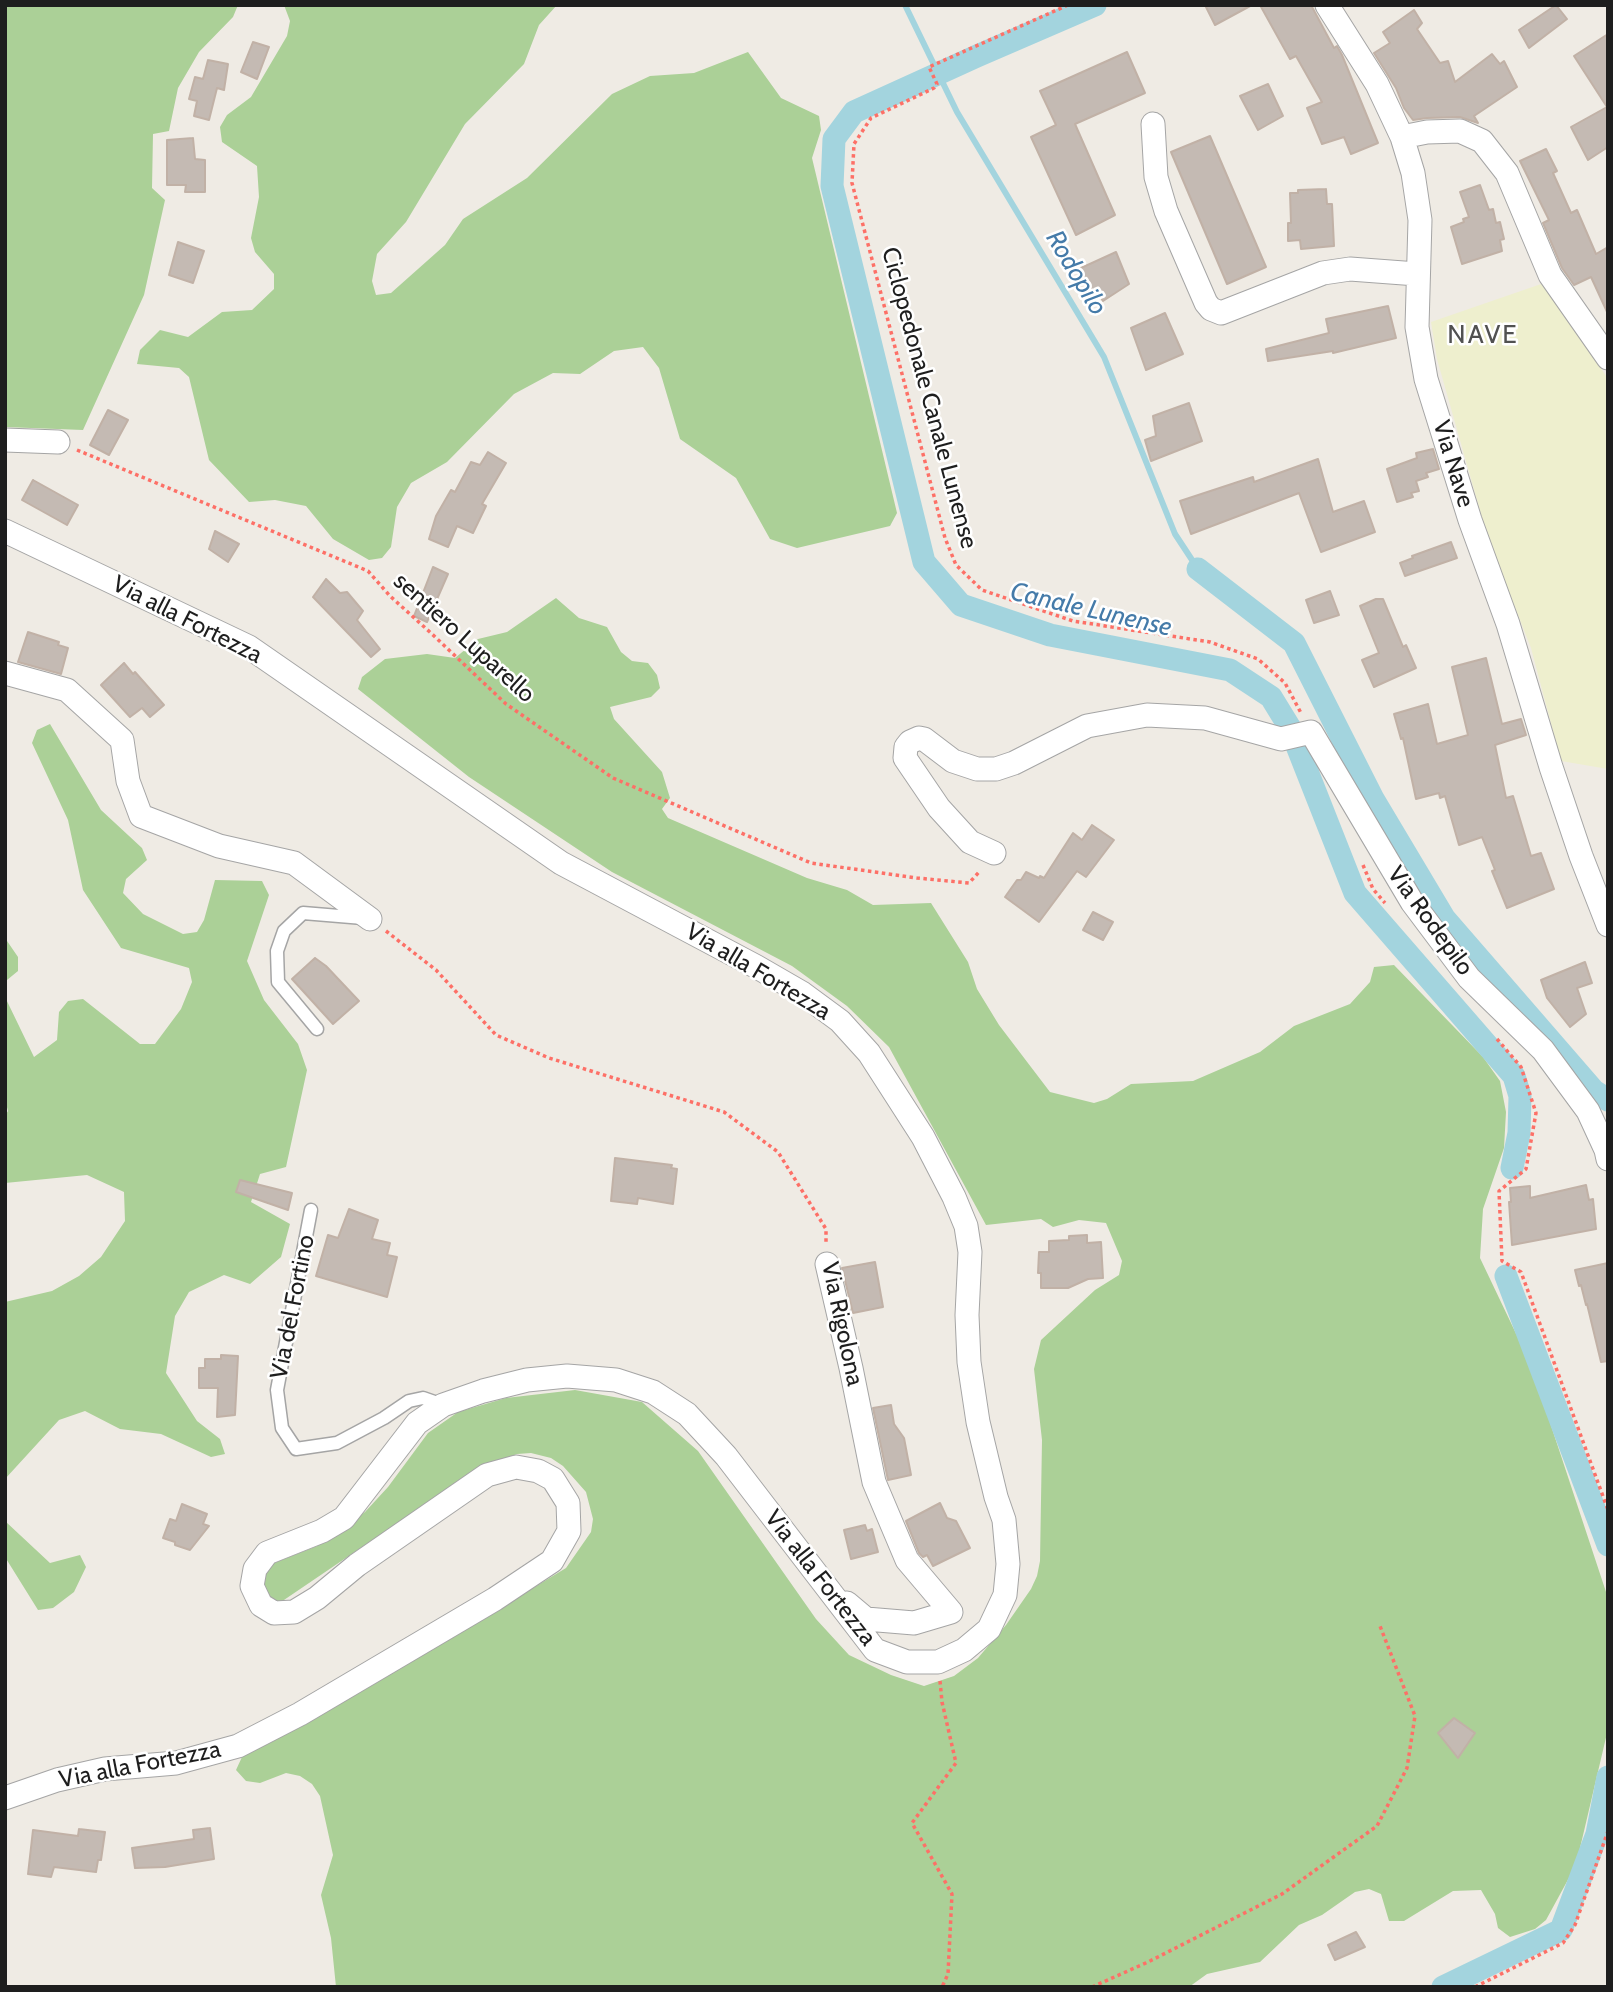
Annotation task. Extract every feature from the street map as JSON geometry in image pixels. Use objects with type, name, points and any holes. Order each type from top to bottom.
[{"type":"street","name":"Via Nave","points":[[1327,5],[1377,84],[1402,137],[1413,173],[1420,220],[1417,327],[1426,379],[1470,520],[1508,624],[1581,856],[1608,925]]},
{"type":"street","points":[[1153,124],[1156,177],[1166,211],[1211,309],[1221,313],[1323,273],[1350,269],[1417,274]]},
{"type":"street","points":[[1402,137],[1427,132],[1460,131],[1482,141],[1507,173],[1550,275],[1608,358]]},
{"type":"street","points":[[5,440],[58,442]]},
{"type":"street","name":"Via alla Fortezza","points":[[5,531],[249,647],[561,863],[802,993],[840,1021],[869,1053],[922,1137],[966,1226],[970,1252],[967,1315],[969,1362],[978,1422],[1003,1520],[1009,1564],[1005,1595],[989,1629],[964,1650],[938,1662],[907,1662],[875,1650],[726,1455],[687,1414],[653,1392],[616,1380],[567,1377],[527,1380],[443,1405],[417,1423],[344,1518],[322,1531],[267,1553],[255,1569],[252,1586],[261,1605],[274,1613],[294,1612],[487,1475],[516,1467],[538,1471],[553,1479],[568,1503],[569,1531],[552,1561],[495,1599],[300,1714],[238,1746],[176,1763],[105,1769],[57,1780],[5,1798]]},
{"type":"street","points":[[5,673],[67,690],[122,740],[128,780],[141,816],[219,846],[294,863],[370,919]]},
{"type":"street","points":[[994,853],[970,842],[939,808],[905,758],[906,747],[910,742],[924,739],[953,761],[977,769],[996,769],[1014,763],[1087,726],[1147,716],[1205,718],[1245,730],[1297,735]]},
{"type":"street","name":"Via Rodepilo","points":[[1297,735],[1412,902],[1469,978],[1543,1050],[1588,1111],[1607,1152]]},
{"type":"street","name":"Via Rigolona","points":[[823,1583],[866,1619],[914,1623],[951,1612],[907,1560],[874,1482],[827,1264]]},
{"type":"lane","points":[[317,1029],[278,982],[277,951],[284,931],[303,913],[370,919]]},
{"type":"lane","name":"Via del Fortino","points":[[311,1210],[277,1390],[282,1429],[296,1449],[337,1443],[409,1401],[423,1398],[443,1405]]},
{"type":"path","name":"Ciclopedonale Canale Lunense","points":[[1068,5],[929,66],[937,84],[934,88],[871,118],[854,144],[852,183],[945,538],[956,565],[982,590],[1073,621],[1210,642],[1258,659],[1284,683],[1297,735]]},
{"type":"path","name":"sentiero Luparello","points":[[58,442],[368,571],[390,596],[506,704],[612,778],[811,863],[970,883],[994,853]]},
{"type":"path","points":[[1363,865],[1373,889],[1390,909]]},
{"type":"path","name":"Via Rigolona","points":[[370,919],[436,970],[496,1035],[549,1058],[724,1112],[778,1152],[826,1229],[827,1264]]},
{"type":"path","points":[[1497,1038],[1521,1067],[1536,1113],[1526,1170],[1499,1191],[1502,1261],[1521,1272],[1608,1510]]},
{"type":"path","points":[[1092,1987],[1148,1962],[1282,1894],[1377,1826],[1407,1768],[1415,1716],[1380,1626]]},
{"type":"path","points":[[938,1662],[942,1702],[956,1763],[912,1823],[952,1894],[948,1974],[942,1987]]},
{"type":"path","points":[[1475,1987],[1563,1943],[1576,1925],[1608,1831]]},
{"type":"green space","points":[[5,5],[238,5],[233,17],[199,52],[178,88],[169,131],[153,134],[152,188],[165,200],[144,295],[83,430],[5,427]]},
{"type":"green space","points":[[284,5],[557,5],[539,25],[524,64],[465,124],[406,222],[377,254],[372,281],[376,295],[391,293],[445,245],[463,219],[527,178],[612,94],[650,76],[694,73],[748,52],[781,98],[819,116],[821,130],[812,158],[897,513],[890,526],[797,548],[770,539],[736,478],[680,439],[659,368],[643,347],[614,351],[580,374],[553,373],[514,394],[447,462],[411,483],[397,507],[391,547],[382,558],[369,560],[333,539],[306,506],[275,500],[249,502],[209,460],[189,377],[179,368],[137,364],[140,350],[160,330],[188,337],[222,312],[252,310],[274,289],[274,274],[255,252],[251,238],[259,197],[257,166],[222,142],[220,127],[227,115],[251,97],[287,36],[290,21]]},
{"type":"green space","points":[[1544,283],[1608,379],[1608,769],[1561,761],[1531,648],[1488,539],[1437,359],[1431,322]]},
{"type":"green space","points":[[556,598],[579,618],[607,627],[621,652],[632,661],[648,663],[657,675],[660,688],[651,697],[610,707],[614,719],[662,772],[670,798],[662,809],[668,818],[807,878],[847,890],[873,905],[931,903],[968,962],[977,989],[999,1025],[1050,1092],[1094,1103],[1107,1099],[1131,1084],[1193,1081],[1260,1052],[1294,1026],[1350,1004],[1370,982],[1374,967],[1394,965],[1483,1057],[1500,1081],[1506,1112],[1504,1148],[1483,1209],[1480,1258],[1531,1365],[1608,1598],[1608,1729],[1576,1865],[1546,1920],[1535,1929],[1510,1937],[1498,1928],[1495,1914],[1481,1890],[1453,1891],[1404,1921],[1389,1921],[1381,1894],[1369,1889],[1355,1892],[1322,1915],[1299,1925],[1260,1962],[1207,1974],[1189,1987],[336,1987],[331,1938],[321,1895],[333,1855],[320,1796],[312,1784],[300,1776],[286,1773],[260,1783],[246,1781],[236,1770],[242,1757],[371,1686],[566,1568],[591,1532],[593,1519],[586,1492],[563,1466],[551,1458],[531,1453],[517,1454],[477,1469],[281,1602],[267,1594],[263,1584],[269,1565],[317,1546],[365,1512],[388,1487],[428,1433],[458,1412],[506,1398],[575,1390],[642,1402],[698,1451],[816,1619],[849,1655],[891,1675],[924,1686],[954,1676],[978,1658],[1006,1625],[1037,1576],[1040,1561],[1042,1440],[1034,1369],[1041,1340],[1095,1290],[1119,1275],[1122,1261],[1106,1223],[1079,1220],[1053,1227],[1041,1219],[986,1225],[889,1047],[847,1006],[792,966],[612,872],[469,777],[358,689],[362,677],[385,659],[427,654],[455,658],[478,639],[507,632]]},
{"type":"green space","points":[[50,724],[101,810],[142,848],[147,860],[126,879],[123,893],[143,914],[183,934],[197,932],[204,920],[215,880],[262,881],[269,895],[247,961],[264,1000],[298,1044],[307,1070],[286,1167],[260,1174],[251,1202],[290,1224],[281,1257],[250,1284],[224,1275],[189,1292],[175,1316],[166,1373],[197,1421],[220,1439],[225,1454],[211,1457],[161,1434],[120,1429],[85,1411],[59,1420],[5,1479],[5,1302],[52,1291],[79,1276],[101,1257],[125,1221],[124,1192],[87,1175],[5,1183],[5,1116],[8,1111],[5,1099],[5,997],[34,1057],[57,1040],[59,1012],[68,1001],[83,999],[140,1044],[155,1044],[181,1009],[192,982],[189,968],[121,948],[83,890],[68,820],[32,743],[37,730]]},
{"type":"green space","points":[[5,938],[18,957],[18,971],[7,980],[5,988]]},
{"type":"green space","points":[[5,1521],[50,1563],[80,1555],[86,1567],[74,1592],[53,1608],[38,1610],[5,1557]]},
{"type":"building","points":[[1205,5],[1252,5],[1215,25]]},
{"type":"building","points":[[1260,5],[1311,5],[1334,48],[1337,46],[1342,55],[1378,143],[1351,154],[1344,137],[1322,144],[1307,108],[1322,102],[1296,56],[1290,59]]},
{"type":"building","points":[[1556,5],[1567,19],[1529,48],[1519,30]]},
{"type":"building","points":[[1414,10],[1422,23],[1417,29],[1440,63],[1448,61],[1455,82],[1492,54],[1500,64],[1504,61],[1517,87],[1474,116],[1478,123],[1460,117],[1413,120],[1404,108],[1396,88],[1374,53],[1390,43],[1383,32]]},
{"type":"building","points":[[1608,34],[1608,147],[1588,160],[1571,127],[1607,107],[1574,56]]},
{"type":"building","points":[[253,42],[269,47],[257,79],[241,72]]},
{"type":"building","points":[[1127,52],[1145,93],[1075,124],[1115,215],[1076,235],[1031,137],[1056,125],[1040,91]]},
{"type":"building","points":[[208,60],[228,64],[224,90],[217,88],[209,120],[194,116],[197,101],[189,99],[195,77],[203,79]]},
{"type":"building","points":[[1268,84],[1283,116],[1258,130],[1240,96]]},
{"type":"building","points":[[1210,136],[1266,267],[1227,284],[1171,152]]},
{"type":"building","points":[[193,138],[195,159],[205,160],[205,192],[185,192],[186,185],[167,185],[167,140]]},
{"type":"building","points":[[1546,149],[1557,171],[1553,173],[1571,213],[1577,210],[1596,254],[1608,247],[1608,314],[1591,277],[1574,285],[1562,268],[1543,223],[1549,220],[1520,161]]},
{"type":"building","points":[[1480,185],[1489,210],[1493,209],[1496,223],[1500,222],[1504,239],[1500,240],[1502,251],[1462,264],[1451,227],[1469,217],[1460,192]]},
{"type":"building","points":[[1326,189],[1327,204],[1332,204],[1334,246],[1301,249],[1300,240],[1288,241],[1288,223],[1291,223],[1290,193]]},
{"type":"building","points":[[178,242],[204,251],[193,283],[169,275]]},
{"type":"building","points":[[1116,252],[1129,284],[1103,301],[1099,294],[1094,296],[1081,268]]},
{"type":"building","points":[[1388,306],[1396,338],[1333,353],[1268,361],[1266,349],[1329,333],[1326,319]]},
{"type":"building","points":[[1165,313],[1183,354],[1146,370],[1131,328]]},
{"type":"building","points":[[1189,403],[1202,441],[1151,461],[1145,440],[1156,436],[1153,416]]},
{"type":"building","points":[[108,410],[128,420],[109,455],[90,445]]},
{"type":"building","points":[[1433,449],[1439,469],[1426,473],[1428,477],[1416,481],[1419,491],[1411,493],[1413,497],[1397,502],[1387,469],[1417,458],[1416,453]]},
{"type":"building","points":[[488,452],[506,463],[482,504],[486,506],[473,533],[457,526],[448,547],[429,539],[436,516],[451,490],[455,492],[471,462],[480,465]]},
{"type":"building","points":[[1318,459],[1333,512],[1364,501],[1375,532],[1321,552],[1299,493],[1191,534],[1180,501],[1253,477],[1254,482]]},
{"type":"building","points":[[33,480],[78,505],[67,525],[22,500]]},
{"type":"building","points":[[215,531],[239,544],[228,562],[209,549]]},
{"type":"building","points":[[1451,542],[1457,558],[1405,576],[1400,563]]},
{"type":"building","points":[[433,567],[448,574],[427,622],[414,616]]},
{"type":"building","points":[[326,579],[340,593],[347,592],[363,611],[357,620],[380,649],[371,657],[313,597]]},
{"type":"building","points":[[1330,591],[1339,615],[1314,623],[1306,600]]},
{"type":"building","points":[[1383,599],[1403,647],[1406,645],[1416,668],[1374,687],[1362,660],[1379,653],[1360,606]]},
{"type":"building","points":[[28,632],[59,642],[58,645],[68,648],[61,674],[18,662]]},
{"type":"building","points":[[1486,658],[1502,724],[1521,719],[1526,735],[1495,745],[1506,798],[1513,796],[1531,856],[1541,853],[1554,889],[1507,908],[1482,837],[1459,845],[1445,796],[1440,798],[1439,793],[1416,799],[1403,738],[1401,739],[1394,714],[1428,704],[1437,744],[1468,735],[1452,667]]},
{"type":"building","points":[[124,663],[164,705],[150,717],[142,708],[130,717],[101,685]]},
{"type":"building","points":[[1092,825],[1114,840],[1086,877],[1077,871],[1039,922],[1005,897],[1026,872],[1044,878],[1073,833],[1082,840]]},
{"type":"building","points":[[1093,912],[1113,922],[1103,940],[1083,930]]},
{"type":"building","points":[[315,958],[359,1001],[333,1024],[292,979]]},
{"type":"building","points":[[1585,962],[1592,983],[1577,988],[1586,1014],[1570,1027],[1547,998],[1541,980]]},
{"type":"building","points":[[615,1158],[672,1165],[671,1168],[677,1169],[673,1204],[638,1198],[637,1204],[611,1201]]},
{"type":"building","points":[[240,1180],[292,1193],[288,1210],[236,1192]]},
{"type":"building","points":[[1586,1185],[1589,1200],[1593,1199],[1596,1229],[1512,1245],[1510,1188],[1530,1186],[1530,1198]]},
{"type":"building","points":[[349,1209],[378,1220],[372,1239],[390,1243],[387,1255],[397,1257],[387,1297],[316,1276],[328,1235],[338,1238]]},
{"type":"building","points":[[1087,1235],[1087,1243],[1101,1242],[1103,1278],[1088,1279],[1068,1288],[1041,1288],[1041,1273],[1038,1273],[1039,1252],[1049,1252],[1049,1241],[1069,1240],[1069,1236]]},
{"type":"building","points":[[875,1262],[883,1307],[853,1313],[842,1268]]},
{"type":"building","points":[[1608,1263],[1608,1361],[1601,1362],[1587,1304],[1575,1270]]},
{"type":"building","points":[[221,1355],[238,1356],[235,1415],[217,1417],[218,1388],[199,1388],[199,1368],[205,1368],[205,1359],[221,1359]]},
{"type":"building","points":[[891,1405],[894,1424],[904,1438],[911,1475],[888,1480],[873,1408]]},
{"type":"building","points":[[940,1503],[947,1518],[956,1521],[970,1548],[933,1566],[927,1555],[923,1557],[919,1553],[906,1521]]},
{"type":"building","points":[[182,1504],[207,1514],[203,1524],[209,1526],[190,1550],[163,1538],[170,1519],[176,1521]]},
{"type":"building","points":[[865,1525],[867,1531],[872,1529],[878,1552],[851,1559],[844,1530]]},
{"type":"building","points":[[1454,1718],[1475,1733],[1458,1758],[1438,1733]]},
{"type":"building","points":[[210,1828],[214,1859],[165,1867],[135,1868],[132,1848],[194,1839],[193,1830]]},
{"type":"building","points":[[79,1829],[105,1832],[101,1860],[98,1860],[96,1872],[54,1867],[51,1877],[28,1874],[33,1830],[78,1836]]},
{"type":"building","points":[[1356,1932],[1365,1947],[1335,1960],[1328,1945]]},
{"type":"waterway","name":"Rodopilo","points":[[905,5],[957,112],[1104,357],[1175,534],[1198,569]]},
{"type":"waterway","name":"Canale Lunense","points":[[1095,5],[854,112],[834,139],[832,186],[924,562],[961,605],[1050,635],[1230,670],[1271,697],[1290,728],[1355,893],[1514,1076],[1520,1096],[1519,1133],[1512,1168]]},
{"type":"waterway","points":[[1198,569],[1294,643],[1373,799],[1444,918],[1594,1091],[1608,1100]]},
{"type":"waterway","name":"Canale Lunense","points":[[1506,1276],[1608,1545]]},
{"type":"waterway","name":"Canale Lunense","points":[[1443,1987],[1561,1930],[1597,1834],[1608,1777]]},
{"type":"district","name":"NAVE","points":[[1483,335]]}]
